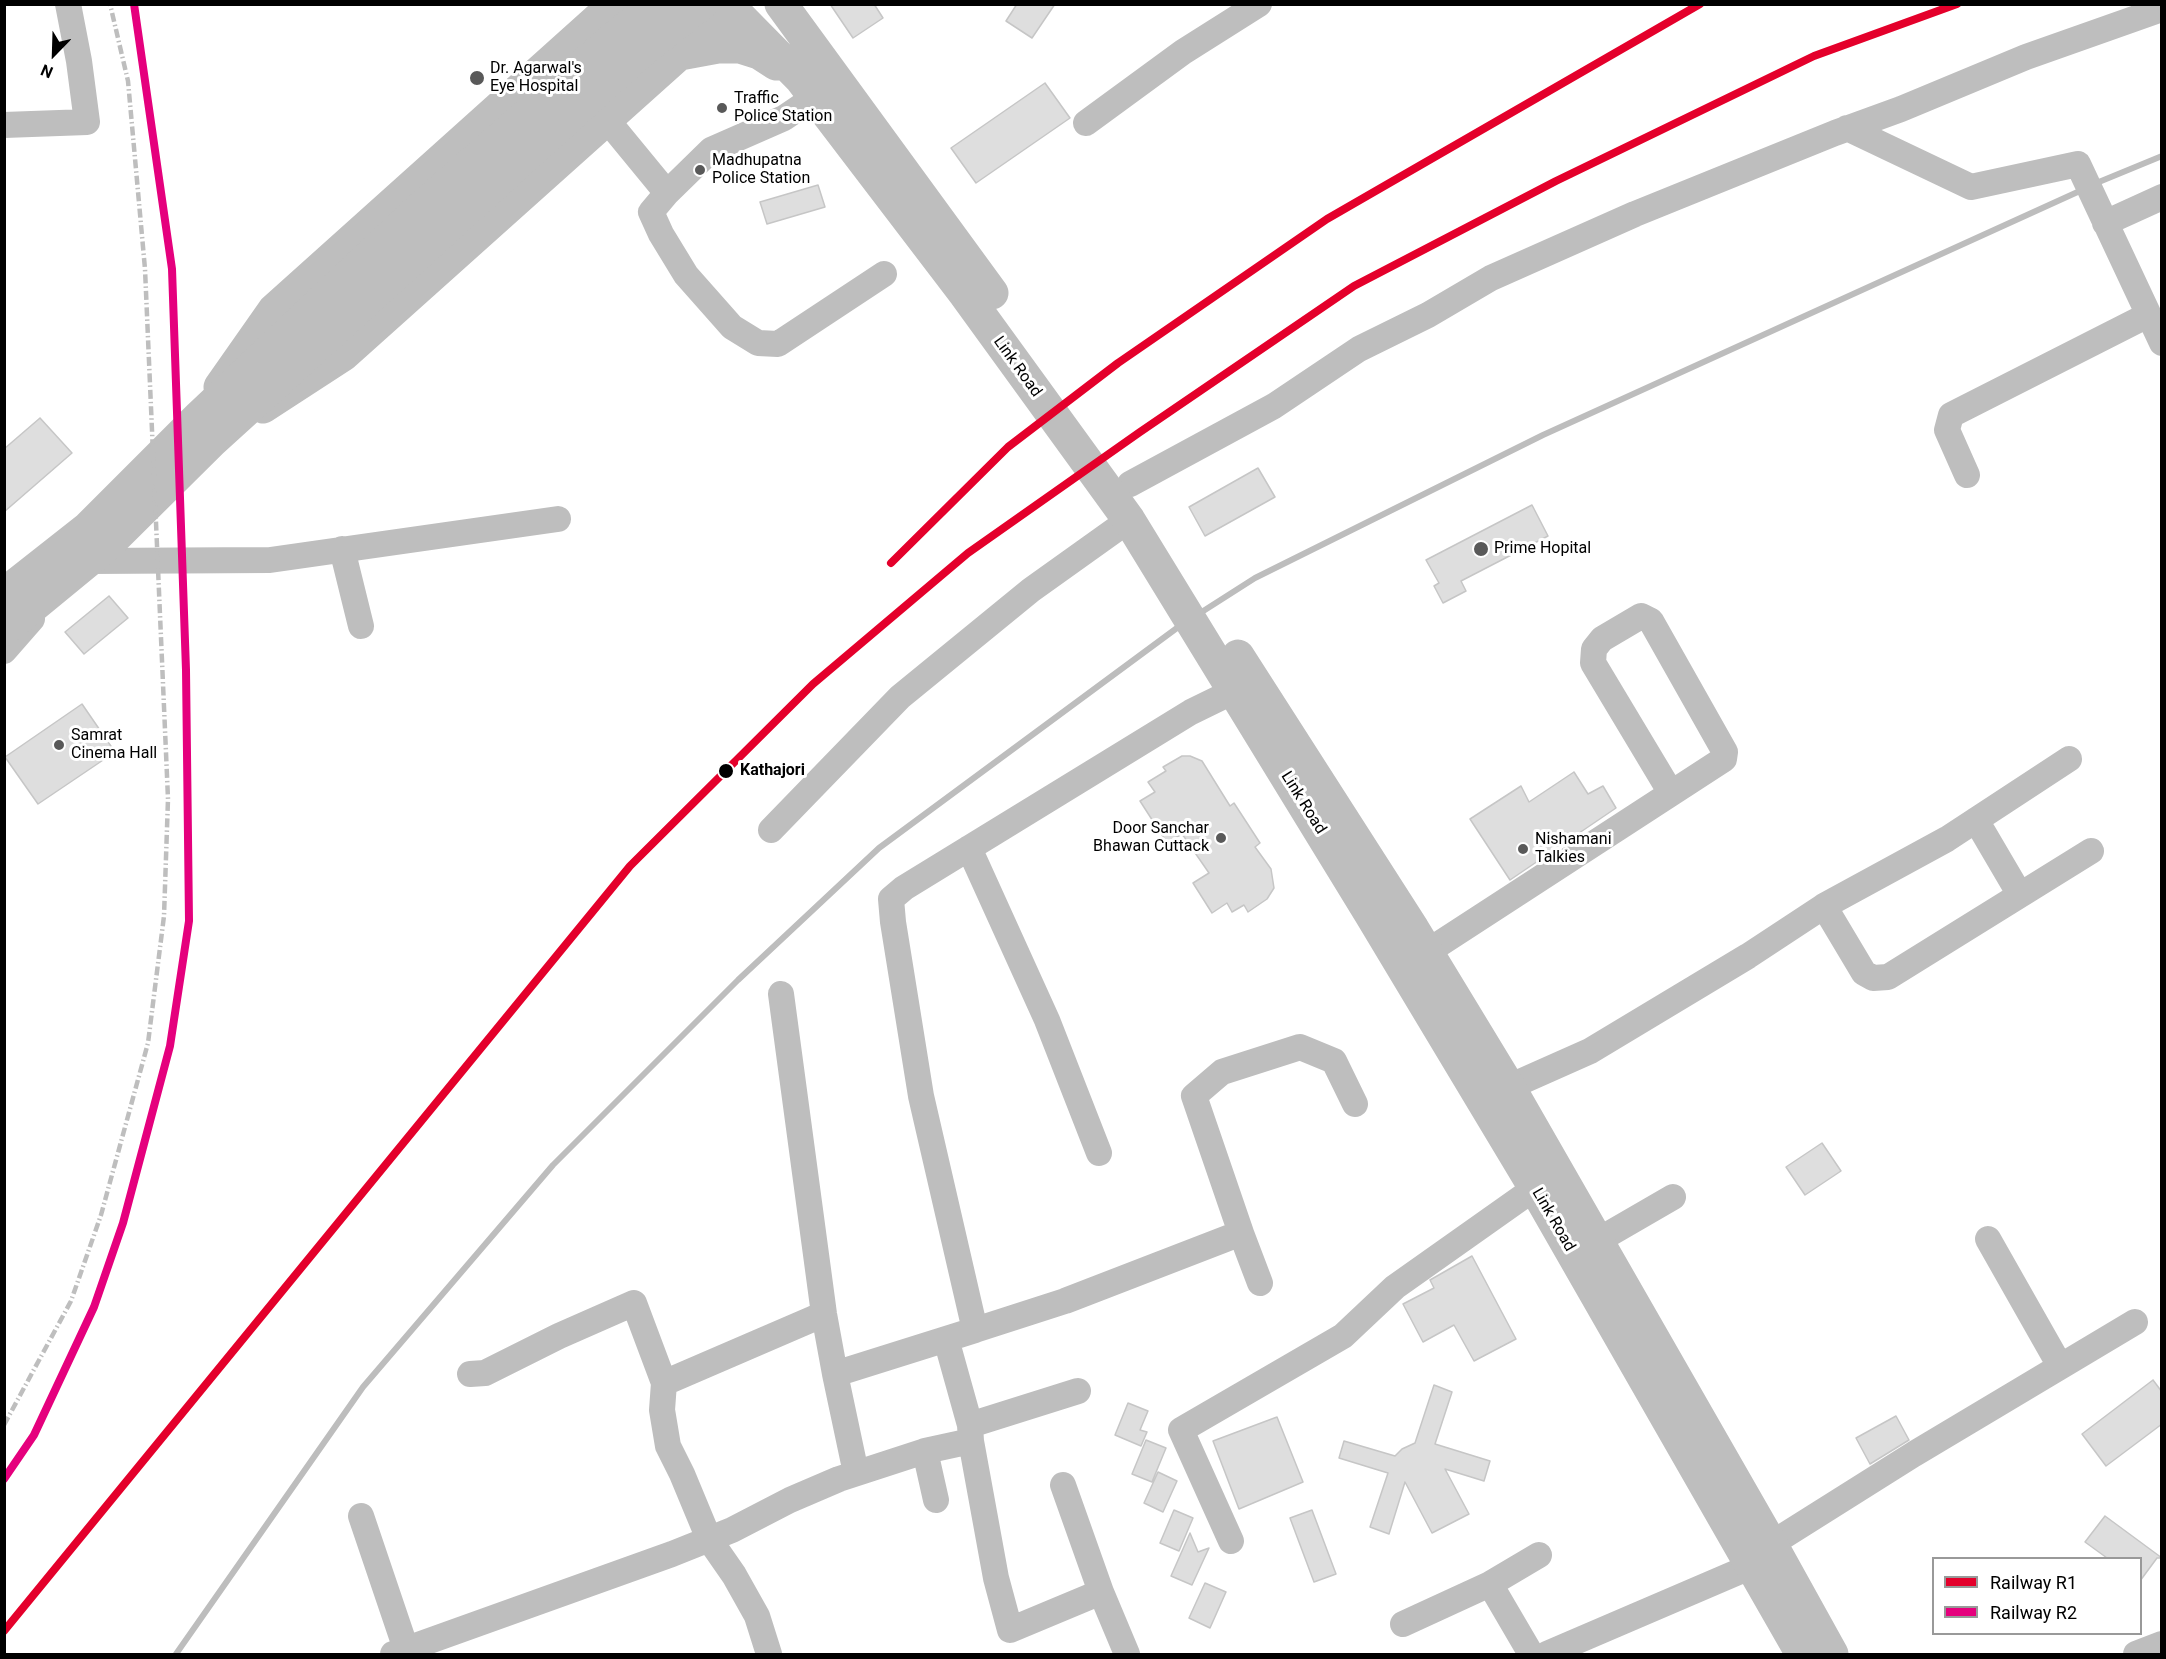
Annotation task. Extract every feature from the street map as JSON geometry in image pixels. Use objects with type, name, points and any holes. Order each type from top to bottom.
[{"type":"main road","points":[[4,630],[67,566],[88,528],[206,428],[412,216],[657,4]]},
{"type":"main road","name":"Link Road","points":[[781,4],[1130,484],[1189,597],[1219,646],[1427,952],[1509,1087],[1597,1240],[1762,1555],[1802,1654]]},
{"type":"main road","points":[[812,4],[814,49]]},
{"type":"main road","points":[[625,30],[724,5]]},
{"type":"main road","points":[[206,428],[343,355],[680,54],[724,5]]},
{"type":"main road","name":"Link Road","points":[[724,5],[808,88],[965,294],[1128,520],[1189,597]]},
{"type":"main road","points":[[680,54],[718,47],[740,46],[759,53],[808,88]]},
{"type":"main road","points":[[4,594],[67,566]]},
{"type":"main road","name":"Link Road","points":[[1219,646],[1234,691],[1535,1188],[1762,1555],[1832,1654]]},
{"type":"street","points":[[4,125],[87,122],[80,62],[68,4]]},
{"type":"street","points":[[1086,123],[1248,7]]},
{"type":"street","points":[[1130,484],[1274,406],[1359,349],[1428,315],[1491,278],[1635,214],[1847,128],[1901,109],[2026,57],[2162,9]]},
{"type":"street","points":[[808,88],[784,118],[711,150],[651,212],[686,275],[732,327],[758,343],[778,344],[884,274]]},
{"type":"street","points":[[607,120],[667,194]]},
{"type":"street","points":[[1847,128],[1971,187],[2078,164],[2162,343]]},
{"type":"street","points":[[2105,223],[2162,197]]},
{"type":"street","points":[[1967,475],[1947,430],[1951,415],[2148,315]]},
{"type":"street","points":[[4,587],[67,566],[270,560],[558,519]]},
{"type":"street","points":[[771,830],[900,697],[1031,590],[1128,520]]},
{"type":"street","points":[[342,549],[362,626]]},
{"type":"street","points":[[4,651],[67,566]]},
{"type":"street","points":[[1427,952],[1722,762],[1725,752],[1651,621],[1641,616],[1602,639],[1593,649],[1593,663],[1671,794]]},
{"type":"street","points":[[975,1330],[921,1096],[891,899],[904,888],[1191,712],[1234,691]]},
{"type":"street","points":[[1509,1087],[1590,1051],[1748,956],[1824,906],[1947,839],[2069,759]]},
{"type":"street","points":[[1976,820],[2020,895]]},
{"type":"street","points":[[969,848],[1047,1020],[1100,1153]]},
{"type":"street","points":[[1824,906],[1864,973],[1873,978],[1888,977],[2091,850]]},
{"type":"street","points":[[781,994],[824,1314],[834,1374],[856,1473]]},
{"type":"street","points":[[1260,1283],[1194,1096],[1222,1072],[1300,1047],[1334,1061],[1355,1104]]},
{"type":"street","points":[[1231,1541],[1181,1430],[1343,1336],[1395,1287],[1535,1188]]},
{"type":"street","points":[[1597,1240],[1673,1197]]},
{"type":"street","points":[[834,1374],[1065,1301],[1241,1233]]},
{"type":"street","points":[[1988,1239],[2060,1366]]},
{"type":"street","points":[[470,1374],[485,1373],[559,1336],[634,1303],[664,1383],[662,1410],[668,1446],[709,1539],[734,1575],[757,1616],[769,1654]]},
{"type":"street","points":[[664,1383],[824,1314]]},
{"type":"street","points":[[1547,1654],[1762,1555],[1914,1454],[2135,1322]]},
{"type":"street","points":[[946,1339],[970,1433],[996,1578],[1010,1630],[1101,1592]]},
{"type":"street","points":[[362,1516],[399,1652],[709,1539],[732,1530],[790,1500],[856,1473],[925,1451],[1078,1391]]},
{"type":"street","points":[[925,1451],[936,1500]]},
{"type":"street","points":[[1062,1485],[1101,1592],[1127,1654]]},
{"type":"street","points":[[1403,1624],[1490,1584],[1539,1555]]},
{"type":"street","points":[[1490,1584],[1531,1654]]},
{"type":"street","points":[[2136,1654],[2162,1644]]},
{"type":"building","points":[[830,4],[874,4],[883,18],[853,38]]},
{"type":"building","points":[[1017,4],[1055,4],[1032,38],[1006,21]]},
{"type":"building","points":[[1045,83],[1070,118],[976,183],[951,148]]},
{"type":"building","points":[[818,185],[825,207],[767,224],[760,202]]},
{"type":"building","points":[[40,418],[72,453],[4,512],[4,449]]},
{"type":"building","points":[[1258,468],[1275,497],[1205,536],[1189,507]]},
{"type":"building","points":[[1532,505],[1548,536],[1461,581],[1466,591],[1443,603],[1434,586],[1439,583],[1426,560]]},
{"type":"building","points":[[109,596],[128,618],[84,654],[65,632]]},
{"type":"building","points":[[82,704],[115,752],[38,804],[5,757]]},
{"type":"building","name":"Door Sanchar Bhawan Cuttack","points":[[1182,756],[1190,756],[1202,761],[1230,806],[1234,803],[1260,843],[1255,847],[1271,869],[1274,888],[1267,899],[1248,912],[1244,905],[1232,912],[1227,903],[1212,913],[1193,883],[1209,873],[1182,834],[1167,843],[1140,801],[1155,792],[1148,782],[1166,771],[1163,767]]},
{"type":"building","name":"Nishamani Talkies","points":[[1574,772],[1588,794],[1603,786],[1616,808],[1510,880],[1470,819],[1521,786],[1529,802]]},
{"type":"building","points":[[1822,1143],[1841,1171],[1805,1195],[1786,1167]]},
{"type":"building","points":[[1472,1256],[1516,1339],[1474,1361],[1454,1325],[1423,1342],[1403,1304],[1434,1288],[1430,1280]]},
{"type":"building","points":[[2153,1380],[2162,1392],[2162,1424],[2106,1466],[2082,1434]]},
{"type":"building","points":[[1434,1385],[1452,1392],[1435,1444],[1490,1461],[1484,1481],[1445,1469],[1469,1514],[1432,1533],[1405,1482],[1389,1534],[1370,1527],[1388,1473],[1339,1458],[1344,1441],[1395,1456],[1402,1449],[1415,1443]]},
{"type":"building","points":[[1128,1403],[1148,1411],[1140,1430],[1147,1432],[1141,1446],[1115,1435]]},
{"type":"building","points":[[1896,1416],[1909,1440],[1870,1464],[1856,1438]]},
{"type":"building","points":[[1277,1417],[1303,1482],[1239,1509],[1213,1441]]},
{"type":"building","points":[[1146,1440],[1166,1448],[1152,1482],[1132,1474]]},
{"type":"building","points":[[1158,1472],[1177,1481],[1163,1512],[1144,1503]]},
{"type":"building","points":[[1174,1510],[1193,1518],[1179,1551],[1160,1543]]},
{"type":"building","points":[[1312,1510],[1336,1574],[1314,1582],[1290,1518]]},
{"type":"building","points":[[2105,1516],[2162,1558],[2157,1558],[2142,1578],[2142,1557],[2106,1557],[2085,1542]]},
{"type":"building","points":[[1190,1533],[1198,1552],[1209,1548],[1192,1585],[1171,1576]]},
{"type":"building","points":[[1205,1583],[1226,1592],[1210,1628],[1189,1618]]},
{"type":"waterway","points":[[2094,184],[2162,156]]},
{"type":"waterway","points":[[1197,615],[1255,578],[1543,435],[2082,190]]},
{"type":"waterway","points":[[176,1654],[363,1387],[553,1165],[738,980],[879,848],[1181,625]]},
{"type":"railway","points":[[4,1425],[71,1301],[101,1215],[148,1043],[164,916],[168,799],[145,269],[128,81],[110,4]]},
{"type":"railway","points":[[4,1479],[34,1435],[94,1307],[123,1223],[170,1046],[189,921],[186,670],[172,269],[134,4]]},
{"type":"rail line","name":"R2","points":[[4,1479],[34,1435],[94,1307],[123,1223],[170,1046],[189,921],[186,670],[172,269],[134,4]]},
{"type":"rail line","name":"R1","points":[[891,563],[1008,447],[1118,363],[1327,219],[1700,4]]},
{"type":"rail line","name":"R1","points":[[4,1631],[630,866],[813,684],[968,553],[1354,286],[1556,181],[1814,56],[1957,4]]},
{"type":"place","name":"Dr. Agarwal's Eye Hospital","points":[[477,78]]},
{"type":"place","name":"Traffic Police Station","points":[[722,108]]},
{"type":"place","name":"Madhupatna Police Station","points":[[700,170]]},
{"type":"place","name":"Prime Hopital","points":[[1481,549]]},
{"type":"place","name":"Samrat Cinema Hall","points":[[59,745]]},
{"type":"place","name":"Kathajori","points":[[726,771]]},
{"type":"place","name":"Door Sanchar Bhawan Cuttack","points":[[1221,838]]},
{"type":"place","name":"Nishamani Talkies","points":[[1523,849]]}]
